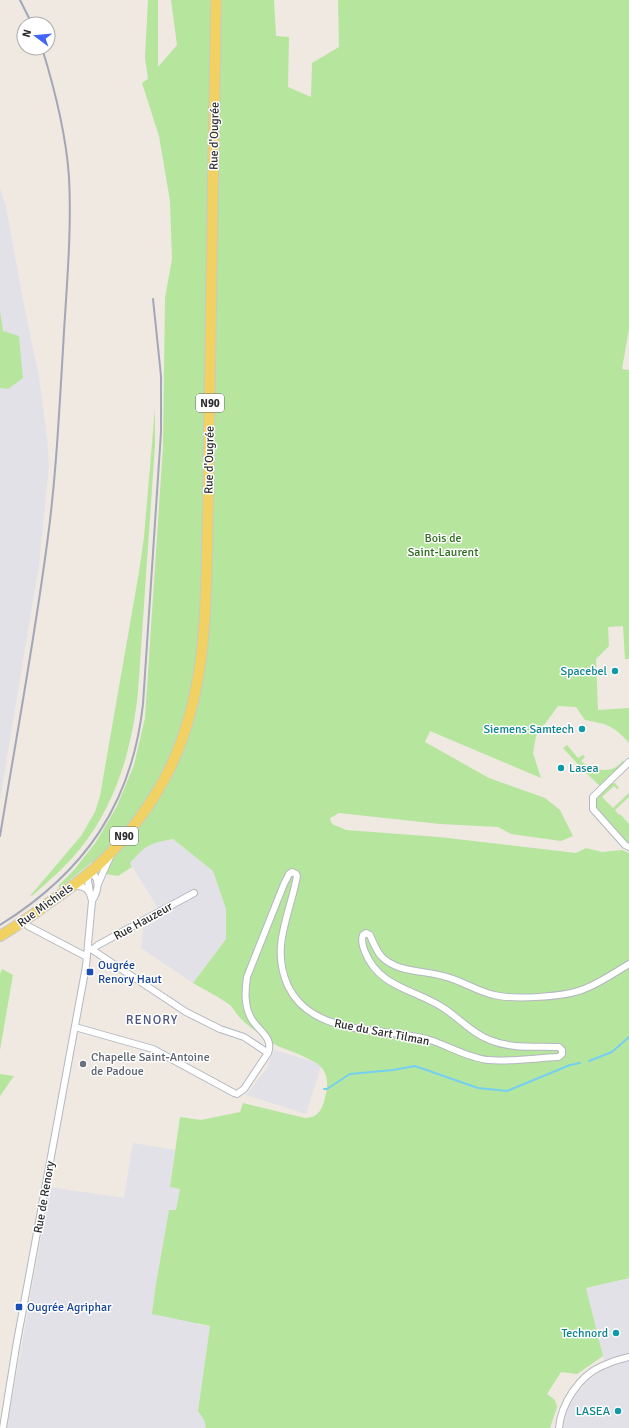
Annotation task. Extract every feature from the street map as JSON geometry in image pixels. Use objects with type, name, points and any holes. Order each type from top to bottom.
[{"type":"main road","name":"Rue d'Ougrée","points":[[89,873],[114,849],[154,796],[169,769],[188,720],[195,695],[201,661],[206,584],[212,307],[216,0]]},
{"type":"main road","name":"Rue Michiels","points":[[0,936],[60,895],[89,873]]},
{"type":"street","points":[[629,762],[593,797],[593,809],[625,845],[629,847]]},
{"type":"street","name":"Rue d'Ougrée","points":[[92,901],[96,895],[101,875],[114,849]]},
{"type":"street","name":"Rue du Sart Tilman","points":[[268,1053],[270,1046],[269,1041],[256,1026],[247,1007],[247,977],[281,890],[289,874],[292,872],[297,876],[281,941],[280,956],[285,976],[292,992],[304,1006],[321,1018],[335,1024],[419,1037],[486,1060],[558,1057],[562,1054],[562,1050],[559,1047],[512,1046],[490,1040],[481,1036],[434,1002],[395,985],[377,972],[371,964],[361,938],[362,934],[366,933],[370,935],[376,950],[381,956],[394,965],[413,971],[449,977],[482,992],[502,997],[516,998],[574,992],[594,984],[629,964]]},
{"type":"street","name":"Rue d'Ougrée","points":[[86,966],[87,957],[91,948],[92,901],[88,881],[89,873]]},
{"type":"street","points":[[89,873],[93,874],[97,878],[98,887]]},
{"type":"street","points":[[72,886],[82,886],[90,892]]},
{"type":"street","name":"Rue Hauzeur","points":[[91,948],[194,893]]},
{"type":"street","points":[[28,926],[87,957]]},
{"type":"street","points":[[75,1027],[153,1049],[237,1094],[244,1089],[268,1053],[244,1037],[220,1029],[186,1012],[91,948]]},
{"type":"street","name":"Rue de Renory","points":[[2,1428],[86,966]]},
{"type":"street","points":[[559,1428],[565,1406],[572,1393],[582,1381],[601,1366],[629,1357]]},
{"type":"shaded area","points":[[0,188],[6,207],[39,377],[49,465],[39,565],[0,800]]},
{"type":"shaded area","points":[[173,839],[213,871],[226,909],[226,939],[193,983],[141,948],[143,928],[163,916],[130,863],[139,852],[153,843]]},
{"type":"shaded area","points":[[274,1050],[322,1064],[306,1114],[246,1095],[267,1068]]},
{"type":"shaded area","points":[[133,1143],[175,1150],[170,1186],[180,1189],[176,1210],[169,1210],[156,1284],[199,1325],[210,1326],[198,1411],[204,1420],[206,1428],[7,1428],[50,1187],[124,1198]]},
{"type":"shaded area","points":[[629,1278],[629,1428],[562,1428],[567,1410],[576,1394],[591,1378],[606,1368],[586,1288]]},
{"type":"green space","name":"Bois de Saint-Laurent","points":[[148,0],[158,0],[158,67],[177,45],[171,0],[274,0],[276,36],[289,37],[288,87],[311,97],[312,63],[339,47],[338,0],[629,0],[629,329],[622,369],[629,370],[629,659],[625,659],[623,626],[608,627],[609,646],[596,659],[598,710],[629,708],[629,743],[615,729],[585,720],[576,707],[558,706],[536,736],[533,753],[541,778],[430,731],[425,742],[489,778],[545,798],[560,810],[573,836],[561,841],[511,834],[498,827],[440,824],[339,813],[330,818],[332,824],[346,830],[439,837],[576,853],[586,848],[602,852],[622,850],[629,853],[629,1278],[586,1288],[603,1356],[577,1374],[561,1372],[547,1394],[555,1400],[557,1407],[550,1428],[206,1428],[204,1420],[198,1411],[210,1326],[152,1314],[169,1210],[176,1210],[180,1189],[170,1187],[180,1117],[201,1120],[240,1112],[243,1103],[305,1118],[309,1117],[318,1114],[321,1109],[326,1093],[327,1080],[325,1072],[314,1061],[278,1046],[259,1034],[244,1022],[230,1005],[193,983],[226,939],[226,909],[213,871],[173,839],[159,842],[140,852],[130,863],[132,867],[118,876],[106,874],[92,862],[60,888],[58,886],[74,870],[96,842],[117,806],[134,765],[145,718],[163,446],[165,298],[172,259],[170,201],[159,136],[142,83],[148,79],[145,58]]},
{"type":"green space","points":[[0,310],[3,331],[19,336],[23,378],[8,389],[0,388]]},
{"type":"green space","points":[[155,408],[155,445],[138,692],[126,755],[120,776],[112,795],[92,833],[63,868],[30,896],[81,836],[95,812],[100,796],[144,537]]},
{"type":"green space","points":[[567,745],[578,758],[583,755],[585,757],[581,761],[597,769],[609,770],[619,765],[623,760],[624,764],[600,786],[563,748]]},
{"type":"green space","points":[[615,783],[619,788],[617,789],[614,786],[602,797],[613,808],[629,793],[629,797],[615,810],[629,824],[629,844],[595,806],[596,797],[610,784]]},
{"type":"green space","points":[[2,969],[13,975],[0,1050],[0,974]]},
{"type":"green space","points":[[0,1074],[14,1076],[0,1096]]},
{"type":"waterway","points":[[589,1061],[612,1052],[629,1037]]},
{"type":"waterway","points":[[324,1089],[327,1089],[350,1074],[393,1070],[415,1066],[478,1088],[507,1091],[570,1065],[580,1063]]},
{"type":"railway","points":[[20,0],[28,16]]},
{"type":"railway","points":[[0,836],[31,654],[53,495],[68,263],[70,220],[68,161],[59,112],[44,56]]},
{"type":"railway","points":[[0,925],[30,904],[57,882],[80,858],[99,832],[115,804],[128,773],[137,740],[143,704],[161,432],[161,376],[153,299]]},
{"type":"place","name":"Spacebel","points":[[615,671]]},
{"type":"place","name":"Siemens Samtech","points":[[582,729]]},
{"type":"place","name":"Lasea","points":[[561,768]]},
{"type":"place","name":"Ougrée Renory Haut","points":[[90,972]]},
{"type":"place","name":"Chapelle Saint-Antoine de Padoue","points":[[83,1064]]},
{"type":"place","name":"Ougrée Agriphar","points":[[19,1307]]},
{"type":"place","name":"Technord","points":[[616,1333]]},
{"type":"place","name":"LASEA","points":[[618,1411]]},
{"type":"district","name":"RENORY","points":[[152,1019]]}]
